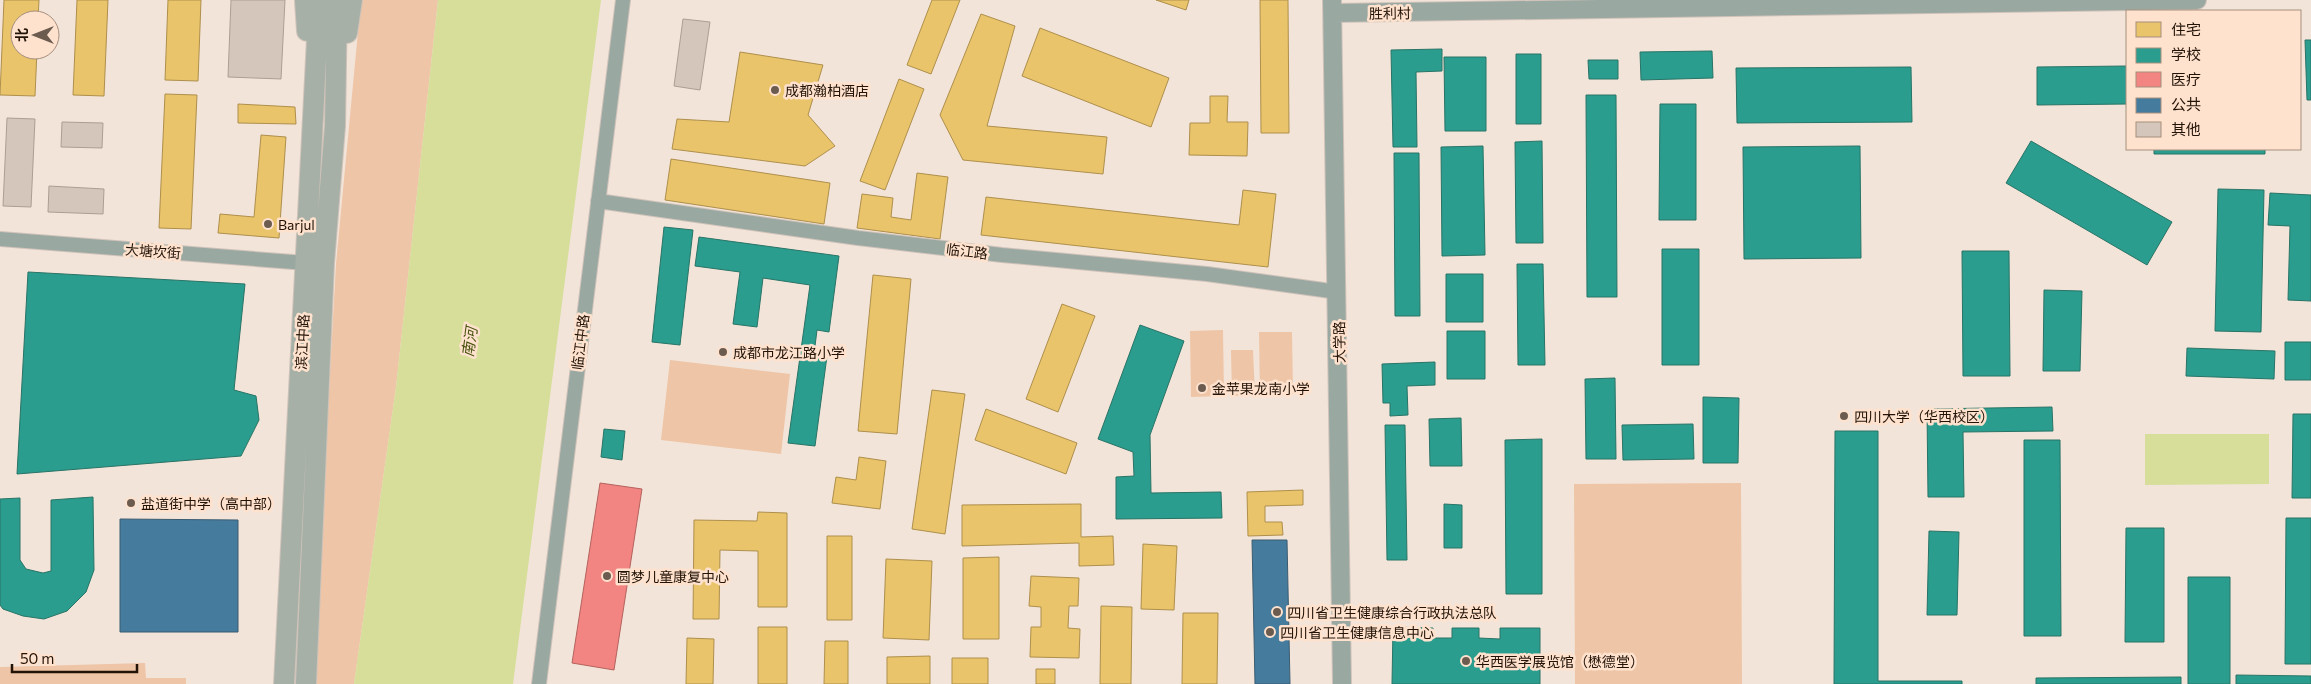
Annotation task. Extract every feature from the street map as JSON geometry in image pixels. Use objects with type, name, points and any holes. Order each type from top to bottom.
[{"type":"main road","points":[[305,0],[314,126]]},
{"type":"main road","name":"滨江中路","points":[[284,684],[319,0]]},
{"type":"main road","name":"滨江中路","points":[[306,684],[324,263],[335,126],[337,0]]},
{"type":"main road","points":[[335,126],[352,0]]},
{"type":"street","name":"临江中路","points":[[539,684],[623,0]]},
{"type":"street","name":"胜利村","points":[[1333,7],[2197,0]]},
{"type":"street","name":"大学路","points":[[1333,7],[1342,684]]},
{"type":"street","name":"临江路","points":[[598,200],[877,240],[1002,255],[1207,274],[1338,292]]},
{"type":"street","name":"大塘坎街","points":[[0,239],[306,263]]},
{"type":"shaded area","points":[[361,0],[438,0],[396,387],[354,684],[313,684],[336,264]]},
{"type":"shaded area","points":[[1223,330],[1224,396],[1191,397],[1190,331]]},
{"type":"shaded area","points":[[1259,332],[1292,332],[1293,394],[1260,394]]},
{"type":"shaded area","points":[[1231,350],[1253,350],[1255,395],[1232,396]]},
{"type":"shaded area","points":[[670,360],[790,374],[781,454],[661,440]]},
{"type":"shaded area","points":[[1741,483],[1742,684],[1575,684],[1574,484]]},
{"type":"shaded area","points":[[145,663],[146,678],[186,678],[186,684],[0,684],[0,667]]},
{"type":"water","name":"南河","points":[[438,0],[601,0],[513,684],[354,684],[396,387]]},
{"type":"water","points":[[2145,434],[2269,434],[2269,484],[2145,485]]},
{"type":"building: 住宅","points":[[4,0],[39,0],[38,10],[10,10],[10,60],[37,60],[35,96],[0,95]]},
{"type":"building: 住宅","points":[[77,0],[108,0],[104,96],[73,95]]},
{"type":"building: 住宅","points":[[168,0],[201,0],[198,81],[165,80]]},
{"type":"building: 住宅","points":[[932,0],[960,0],[931,74],[907,65]]},
{"type":"building: 住宅","points":[[1156,0],[1189,0],[1186,10]]},
{"type":"building: 住宅","points":[[1260,0],[1288,0],[1289,133],[1261,133]]},
{"type":"building: 住宅","points":[[981,14],[1015,26],[987,126],[1107,137],[1103,174],[963,160],[940,115]]},
{"type":"building: 住宅","points":[[1040,28],[1169,78],[1151,127],[1022,76]]},
{"type":"building: 住宅","name":"成都瀚柏酒店","points":[[740,52],[823,65],[808,115],[835,146],[805,166],[672,149],[677,119],[729,122]]},
{"type":"building: 住宅","points":[[899,79],[924,89],[885,190],[860,181]]},
{"type":"building: 住宅","points":[[165,94],[197,95],[191,229],[159,228]]},
{"type":"building: 住宅","points":[[1210,96],[1228,96],[1227,122],[1248,122],[1247,156],[1189,155],[1190,123],[1210,123]]},
{"type":"building: 住宅","points":[[238,104],[295,107],[296,124],[238,123]]},
{"type":"building: 住宅","points":[[261,135],[286,137],[279,238],[218,233],[220,214],[254,217]]},
{"type":"building: 住宅","points":[[671,159],[830,183],[824,224],[665,200]]},
{"type":"building: 住宅","points":[[917,173],[948,177],[940,239],[857,228],[862,194],[893,198],[891,217],[911,220]]},
{"type":"building: 住宅","points":[[1243,190],[1276,194],[1268,267],[981,235],[986,197],[1239,225]]},
{"type":"building: 住宅","points":[[873,275],[911,279],[897,434],[858,431]]},
{"type":"building: 住宅","points":[[1062,304],[1095,316],[1058,412],[1026,399]]},
{"type":"building: 住宅","points":[[932,390],[965,394],[945,534],[912,529]]},
{"type":"building: 住宅","points":[[986,409],[1077,443],[1066,474],[975,440]]},
{"type":"building: 住宅","points":[[859,457],[886,461],[880,509],[832,503],[836,477],[856,480]]},
{"type":"building: 住宅","points":[[1303,490],[1303,505],[1265,506],[1265,522],[1282,522],[1283,535],[1248,536],[1247,492]]},
{"type":"building: 住宅","points":[[1081,504],[1081,537],[1113,536],[1114,565],[1079,566],[1079,543],[962,546],[962,505]]},
{"type":"building: 住宅","points":[[758,512],[787,513],[787,607],[758,607],[758,551],[720,550],[719,619],[693,619],[694,520],[757,521]]},
{"type":"building: 住宅","points":[[827,536],[852,536],[852,620],[827,620]]},
{"type":"building: 住宅","points":[[1143,544],[1177,546],[1174,610],[1141,609]]},
{"type":"building: 住宅","points":[[999,557],[999,639],[963,639],[963,558]]},
{"type":"building: 住宅","points":[[886,559],[932,561],[929,640],[883,638]]},
{"type":"building: 住宅","points":[[1031,576],[1079,578],[1078,606],[1069,606],[1068,628],[1080,629],[1079,658],[1030,657],[1031,627],[1041,627],[1041,607],[1029,606]]},
{"type":"building: 住宅","points":[[1101,606],[1132,607],[1131,684],[1100,684]]},
{"type":"building: 住宅","points":[[1183,613],[1218,613],[1217,684],[1182,684]]},
{"type":"building: 住宅","points":[[758,627],[787,627],[787,684],[758,684]]},
{"type":"building: 住宅","points":[[687,638],[714,639],[713,684],[686,684]]},
{"type":"building: 住宅","points":[[825,641],[848,641],[848,684],[824,684]]},
{"type":"building: 住宅","points":[[930,656],[930,684],[887,684],[887,657]]},
{"type":"building: 住宅","points":[[952,658],[988,658],[988,684],[952,684]]},
{"type":"building: 住宅","points":[[1036,669],[1055,669],[1055,684],[1036,684]]},
{"type":"building: 学校","points":[[2305,40],[2311,40],[2311,100],[2307,100]]},
{"type":"building: 学校","points":[[1442,49],[1442,71],[1416,72],[1417,147],[1393,147],[1391,50]]},
{"type":"building: 学校","points":[[1712,51],[1713,78],[1641,80],[1640,52]]},
{"type":"building: 学校","points":[[1516,54],[1541,54],[1541,124],[1516,124]]},
{"type":"building: 学校","points":[[1444,57],[1486,57],[1486,131],[1445,131]]},
{"type":"building: 学校","points":[[1588,60],[1618,60],[1618,79],[1589,79]]},
{"type":"building: 学校","points":[[2126,66],[2126,104],[2037,105],[2037,67]]},
{"type":"building: 学校","points":[[1911,67],[1912,122],[1737,123],[1736,68]]},
{"type":"building: 学校","points":[[1586,95],[1616,95],[1617,297],[1587,297]]},
{"type":"building: 学校","points":[[1660,104],[1696,104],[1696,220],[1659,220]]},
{"type":"building: 学校","points":[[1542,141],[1543,243],[1516,243],[1515,142]]},
{"type":"building: 学校","points":[[2031,141],[2172,222],[2147,265],[2006,183]]},
{"type":"building: 学校","points":[[1483,146],[1485,255],[1442,256],[1441,147]]},
{"type":"building: 学校","points":[[1860,146],[1861,258],[1744,259],[1743,147]]},
{"type":"building: 学校","points":[[2154,150],[2265,150],[2265,154],[2154,154]]},
{"type":"building: 学校","points":[[1394,153],[1419,153],[1420,316],[1395,316]]},
{"type":"building: 学校","points":[[2218,189],[2264,190],[2261,332],[2215,331]]},
{"type":"building: 学校","points":[[2270,193],[2311,195],[2311,301],[2288,300],[2290,226],[2268,225]]},
{"type":"building: 学校","points":[[664,227],[693,230],[680,345],[652,342]]},
{"type":"building: 学校","points":[[699,237],[839,256],[829,332],[817,330],[814,354],[827,356],[815,446],[788,443],[810,285],[763,278],[757,327],[733,324],[740,272],[695,266]]},
{"type":"building: 学校","points":[[1662,249],[1699,249],[1699,365],[1662,365]]},
{"type":"building: 学校","points":[[1962,251],[2009,251],[2010,376],[1963,376]]},
{"type":"building: 学校","points":[[1517,264],[1543,264],[1545,365],[1518,365]]},
{"type":"building: 学校","points":[[28,272],[245,284],[234,390],[256,396],[259,420],[241,456],[17,474]]},
{"type":"building: 学校","points":[[1446,274],[1483,274],[1483,322],[1446,322]]},
{"type":"building: 学校","points":[[2044,290],[2082,291],[2080,371],[2043,371]]},
{"type":"building: 学校","points":[[1140,325],[1184,341],[1150,435],[1151,493],[1221,492],[1222,518],[1116,519],[1116,477],[1134,476],[1133,452],[1098,439]]},
{"type":"building: 学校","points":[[1447,331],[1485,331],[1485,379],[1447,379]]},
{"type":"building: 学校","points":[[2285,342],[2311,342],[2311,380],[2285,380]]},
{"type":"building: 学校","points":[[2187,348],[2275,351],[2274,379],[2186,376]]},
{"type":"building: 学校","points":[[1435,362],[1435,385],[1407,386],[1408,415],[1390,416],[1390,403],[1383,403],[1382,364]]},
{"type":"building: 学校","points":[[1615,378],[1616,459],[1586,459],[1585,379]]},
{"type":"building: 学校","points":[[1703,397],[1739,398],[1738,463],[1703,463]]},
{"type":"building: 学校","points":[[2052,407],[2053,431],[1963,432],[1964,497],[1928,497],[1927,409]]},
{"type":"building: 学校","points":[[2293,414],[2311,414],[2311,498],[2292,498]]},
{"type":"building: 学校","points":[[1461,418],[1462,466],[1430,466],[1429,419]]},
{"type":"building: 学校","points":[[1693,424],[1694,459],[1623,460],[1622,425]]},
{"type":"building: 学校","points":[[1385,425],[1405,425],[1407,560],[1387,560]]},
{"type":"building: 学校","points":[[604,429],[625,431],[622,460],[601,457]]},
{"type":"building: 学校","points":[[1835,431],[1878,431],[1878,681],[1962,681],[1962,684],[1834,684]]},
{"type":"building: 学校","points":[[1542,439],[1542,594],[1506,594],[1505,440]]},
{"type":"building: 学校","points":[[2024,440],[2060,440],[2061,636],[2024,636]]},
{"type":"building: 学校","points":[[93,497],[94,570],[86,592],[67,611],[44,619],[23,616],[3,609],[0,605],[0,499],[20,498],[20,560],[26,569],[43,573],[51,571],[51,500]]},
{"type":"building: 学校","points":[[1444,504],[1462,505],[1462,548],[1444,548]]},
{"type":"building: 学校","points":[[2286,518],[2311,518],[2311,664],[2285,664]]},
{"type":"building: 学校","points":[[2126,528],[2164,528],[2164,642],[2125,642]]},
{"type":"building: 学校","points":[[1929,531],[1959,532],[1957,615],[1927,615]]},
{"type":"building: 学校","points":[[2188,577],[2230,577],[2230,684],[2188,684]]},
{"type":"building: 学校","name":"华西医学展览馆（懋德堂）","points":[[1393,627],[1433,628],[1432,638],[1452,638],[1452,628],[1479,628],[1479,638],[1500,639],[1500,628],[1540,628],[1540,684],[1392,684]]},
{"type":"building: 学校","points":[[2236,675],[2311,676],[2311,684],[2236,684]]},
{"type":"building: 学校","points":[[2181,677],[2181,684],[2036,684],[2036,678]]},
{"type":"building: 医疗","name":"圆梦儿童康复中心","points":[[600,483],[642,489],[614,670],[572,663]]},
{"type":"building: 公共","points":[[120,519],[238,520],[238,632],[120,632]]},
{"type":"building: 公共","name":"四川省卫生健康信息中心","points":[[1252,540],[1287,540],[1290,684],[1255,684]]},
{"type":"building: 其他","points":[[231,0],[285,0],[281,79],[228,77]]},
{"type":"building: 其他","points":[[683,19],[710,22],[700,90],[674,86]]},
{"type":"building: 其他","points":[[7,118],[35,119],[31,207],[3,206]]},
{"type":"building: 其他","points":[[62,122],[103,123],[102,148],[61,147]]},
{"type":"building: 其他","points":[[49,186],[104,189],[103,214],[48,212]]},
{"type":"place","name":"成都瀚柏酒店","points":[[775,90]]},
{"type":"place","name":"Barjul","points":[[268,224]]},
{"type":"place","name":"成都市龙江路小学","points":[[723,352]]},
{"type":"place","name":"金苹果龙南小学","points":[[1202,388]]},
{"type":"place","name":"四川大学（华西校区）","points":[[1844,416]]},
{"type":"place","name":"盐道街中学（高中部）","points":[[131,503]]},
{"type":"place","name":"圆梦儿童康复中心","points":[[607,576]]},
{"type":"place","name":"四川省卫生健康综合行政执法总队","points":[[1277,612]]},
{"type":"place","name":"四川省卫生健康信息中心","points":[[1270,632]]},
{"type":"place","name":"华西医学展览馆（懋德堂）","points":[[1466,661]]}]
